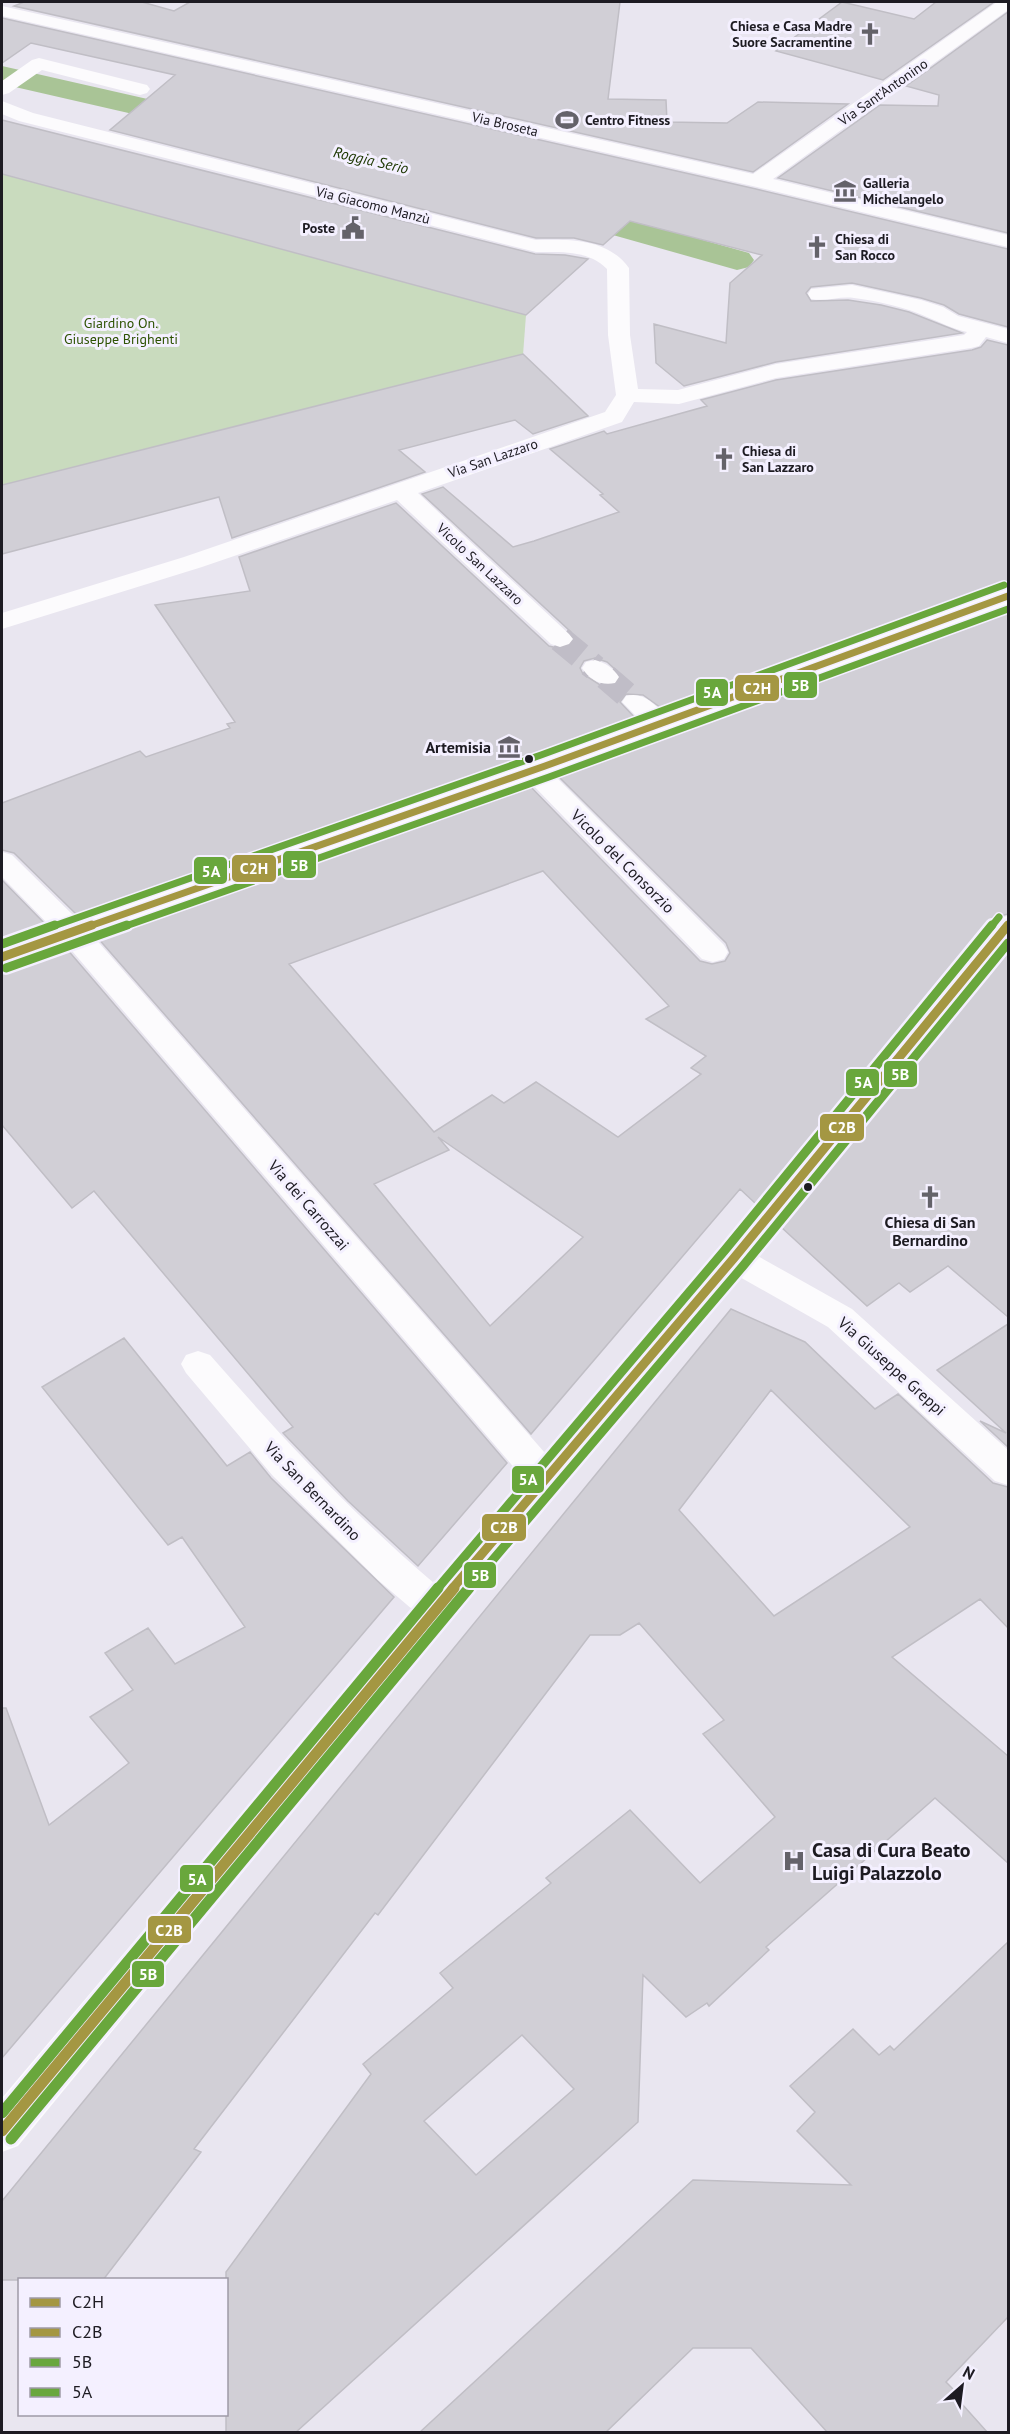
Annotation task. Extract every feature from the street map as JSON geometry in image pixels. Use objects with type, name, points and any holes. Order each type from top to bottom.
[{"type":"street","points":[[2,9],[13,2]]},
{"type":"street","name":"Via Sant'Antonino","points":[[757,181],[1008,2]]},
{"type":"street","name":"Via Broseta","points":[[2,9],[757,181],[1008,241]]},
{"type":"street","name":"Via Giacomo Manzù","points":[[140,89],[39,64],[3,94],[26,117],[536,246],[576,247],[599,253],[611,260],[618,268],[619,335],[627,395]]},
{"type":"street","points":[[819,294],[852,291],[913,305],[935,312],[950,321],[1008,336]]},
{"type":"street","points":[[627,395],[679,398],[776,370],[971,340],[981,329]]},
{"type":"street","name":"Via San Lazzaro","points":[[2,621],[194,562],[614,417],[627,395]]},
{"type":"street","name":"Vicolo San Lazzaro","points":[[400,489],[560,639]]},
{"type":"street","points":[[2,957],[660,724],[1008,597]]},
{"type":"street","points":[[635,702],[660,724]]},
{"type":"street","name":"Vicolo del Consorzio","points":[[533,769],[713,952]]},
{"type":"street","points":[[2,861],[73,932]]},
{"type":"street","points":[[2,2131],[545,1478],[734,1258],[1008,925]]},
{"type":"street","name":"Via dei Carrozzai","points":[[73,932],[545,1478]]},
{"type":"street","name":"Via Giuseppe Greppi","points":[[734,1258],[840,1318],[1008,1471]]},
{"type":"street","name":"Via San Bernardino","points":[[198,1364],[286,1466],[391,1569],[438,1609]]},
{"type":"green space","name":"Giardino On. Giuseppe Brighenti","points":[[2,174],[526,315],[523,355],[2,485]]},
{"type":"building","points":[[24,2],[142,2],[174,11],[190,2],[620,2],[608,99],[666,100],[667,122],[727,123],[758,102],[848,104],[753,172],[14,6]]},
{"type":"building","name":"Chiesa e Casa Madre Suore Sacramentine","points":[[842,2],[914,19],[936,2],[994,2],[883,80],[776,51]]},
{"type":"building","points":[[1008,12],[1008,233],[778,178],[880,105],[938,106],[939,95],[906,86]]},
{"type":"building","points":[[2,18],[756,189],[1008,249],[1008,327],[959,314],[944,305],[921,298],[852,283],[811,287],[806,293],[811,301],[848,300],[881,305],[909,312],[962,333],[776,362],[684,386],[656,363],[654,324],[726,343],[730,283],[762,255],[630,221],[603,245],[574,238],[536,238],[110,130],[175,75],[31,43],[2,63]]},
{"type":"building","points":[[2,120],[535,254],[565,255],[588,259],[526,315],[2,174]]},
{"type":"building","points":[[987,340],[1008,345],[1008,586],[664,710],[643,695],[626,694],[620,702],[637,720],[79,917],[14,853],[2,850],[2,803],[140,751],[146,757],[230,728],[227,724],[235,722],[155,605],[250,591],[239,557],[396,503],[549,646],[561,649],[570,646],[575,640],[571,632],[422,494],[443,487],[513,547],[619,512],[600,495],[603,494],[550,449],[604,431],[607,434],[707,406],[701,400],[776,380],[981,347]],"holes":[[[595,658],[607,662],[621,677],[617,684],[600,685],[583,674],[580,668],[584,661]]]},
{"type":"building","points":[[523,354],[588,416],[533,434],[515,420],[399,450],[425,472],[232,538],[219,497],[2,554],[2,485]]},
{"type":"building","points":[[1008,607],[1008,914],[996,917],[756,1204],[740,1189],[531,1434],[97,937],[528,784],[700,961],[712,964],[725,961],[730,953],[726,943],[556,774]],"holes":[[[543,871],[669,1006],[646,1019],[706,1056],[691,1068],[701,1074],[618,1137],[536,1082],[504,1103],[492,1095],[434,1132],[289,964]],[[438,1137],[583,1237],[490,1326],[374,1184],[449,1150]]]},
{"type":"building","points":[[2,880],[49,928],[2,945]]},
{"type":"building","points":[[1008,947],[1008,1317],[948,1266],[910,1292],[899,1283],[867,1306],[781,1227]]},
{"type":"building","points":[[66,948],[507,1463],[418,1566],[348,1501],[283,1433],[293,1427],[94,1191],[72,1208],[2,1125],[2,969]]},
{"type":"building","name":"Casa di Cura Beato Luigi Palazzolo","points":[[731,1309],[805,1342],[875,1409],[898,1394],[993,1483],[1008,1487],[1008,1628],[980,1599],[892,1657],[1008,1756],[1008,1863],[935,1798],[766,1947],[769,1950],[709,2006],[707,2003],[686,2017],[643,1975],[638,2122],[295,2433],[226,2433],[228,2278],[226,2278],[226,2272],[371,2074],[363,2064],[453,1988],[440,1973],[551,1883],[546,1878],[630,1810],[700,1883],[775,1817],[703,1734],[724,1720],[639,1623],[620,1635],[590,1635],[378,1915],[375,1913],[194,2149],[201,2152],[105,2278],[2,2280],[2,2201]],"holes":[[[771,1390],[910,1527],[774,1616],[679,1510]],[[522,2035],[574,2089],[476,2175],[424,2121]]]},
{"type":"building","points":[[1008,1324],[1008,1447],[980,1421],[1006,1433],[937,1370]]},
{"type":"building","points":[[124,1338],[227,1466],[250,1452],[271,1478],[394,1597],[2,2058],[2,1708],[6,1708],[49,1825],[129,1763],[90,1717],[133,1690],[105,1653],[148,1628],[175,1664],[245,1627],[182,1537],[168,1545],[42,1387]]},
{"type":"building","points":[[1008,1942],[1008,2317],[946,2382],[955,2391],[953,2394],[988,2433],[828,2433],[751,2348],[693,2348],[605,2433],[419,2433],[693,2180],[851,2185],[797,2131],[815,2112],[790,2086],[853,2029],[879,2055],[890,2046],[894,2050]]},
{"type":"waterway","name":"Roggia Serio","points":[[2,75],[207,122]]},
{"type":"waterway","name":"Roggia Serio","points":[[554,208],[737,260]]},
{"type":"tunnel","points":[[560,639],[595,668]]},
{"type":"tunnel","points":[[606,677],[635,702]]},
{"type":"transit line","name":"5A","points":[[2,944],[541,755],[1004,585]]},
{"type":"transit line","name":"C2H","points":[[2,957],[545,766],[1008,596]]},
{"type":"transit line","name":"5B","points":[[6,968],[549,777],[1008,609]]},
{"type":"transit line","name":"5A","points":[[2,2113],[536,1470],[725,1250],[999,917]]},
{"type":"transit line","name":"C2B","points":[[2,2131],[545,1478],[734,1258],[1008,925]]},
{"type":"transit line","name":"5B","points":[[11,2139],[554,1486],[743,1266],[1008,943]]},
{"type":"place","name":"Chiesa e Casa Madre Suore Sacramentine","points":[[870,34]]},
{"type":"place","name":"Centro Fitness","points":[[567,120]]},
{"type":"place","name":"Galleria Michelangelo","points":[[845,191]]},
{"type":"place","name":"Poste","points":[[353,228]]},
{"type":"place","name":"Chiesa di San Rocco","points":[[817,247]]},
{"type":"place","name":"Chiesa di San Lazzaro","points":[[724,459]]},
{"type":"place","name":"Artemisia","points":[[509,747]]},
{"type":"place","name":"Chiesa di San Bernardino","points":[[930,1197]]},
{"type":"place","name":"Casa di Cura Beato Luigi Palazzolo","points":[[794,1861]]}]
